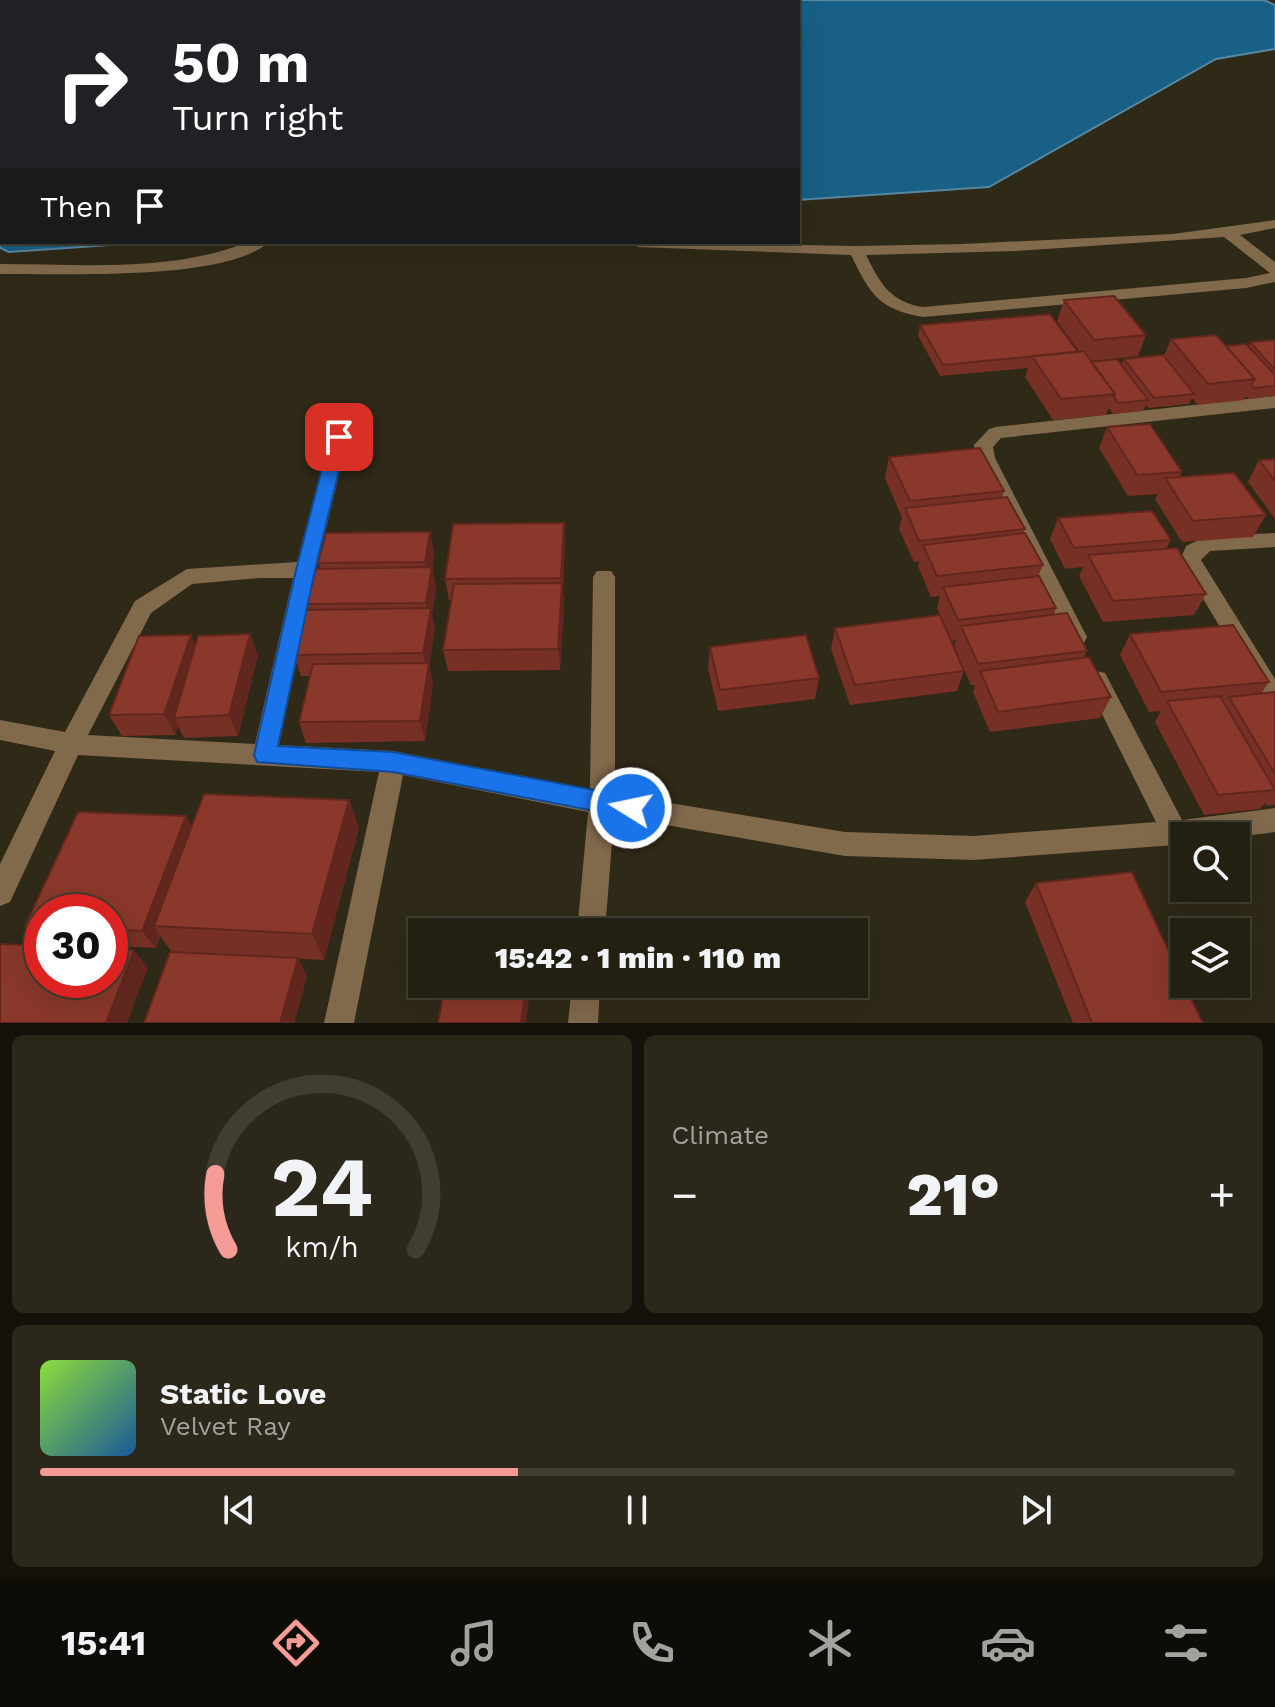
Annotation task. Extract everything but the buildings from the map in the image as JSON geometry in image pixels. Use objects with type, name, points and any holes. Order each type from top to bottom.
[{"type":"street","points":[[671,244],[856,250],[998,248],[1228,233],[1275,224]]},
{"type":"street","points":[[1228,233],[1275,270]]},
{"type":"street","points":[[0,269],[199,263],[234,255],[257,244]]},
{"type":"street","points":[[856,250],[878,293],[899,310],[923,312],[1246,283],[1275,277]]},
{"type":"street","points":[[1170,823],[985,458],[983,445],[996,433],[1275,402]]},
{"type":"street","points":[[265,755],[305,570],[339,437]]},
{"type":"street","points":[[1275,540],[1207,544],[1193,551],[1190,560],[1275,699]]},
{"type":"street","points":[[0,893],[71,744],[143,607],[187,577],[260,570],[305,570]]},
{"type":"street","points":[[592,918],[602,803],[604,577]]},
{"type":"street","points":[[0,730],[71,744],[393,762],[602,803],[845,844],[974,848],[1170,833]]},
{"type":"street","points":[[339,1023],[393,762]]},
{"type":"street","points":[[1250,823],[1275,820]]},
{"type":"street","points":[[583,1023],[585,998]]},
{"type":"water","points":[[800,0],[1264,0],[1275,5],[1275,49],[1216,59],[989,187],[800,200]]},
{"type":"water","points":[[0,244],[125,244],[9,252],[0,248]]},
{"type":"route","points":[[339,437],[305,570],[265,755],[393,762],[631,808]]}]
